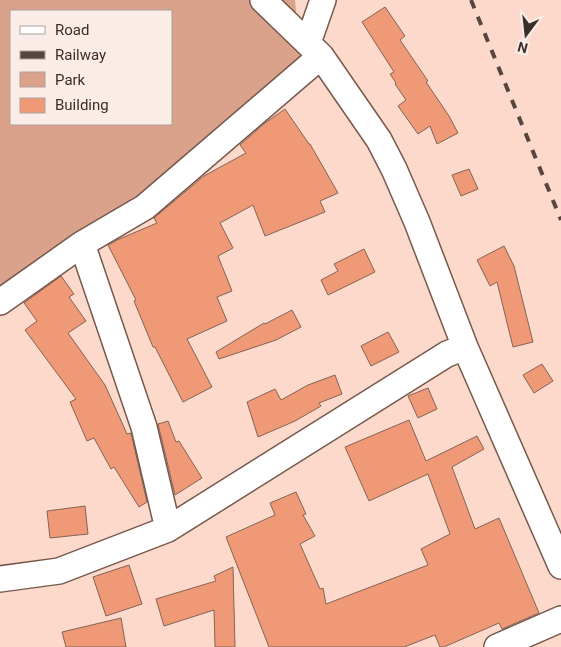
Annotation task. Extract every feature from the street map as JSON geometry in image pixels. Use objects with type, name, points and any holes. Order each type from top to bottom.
[{"type":"street","points":[[263,0],[314,49],[374,132],[390,162],[416,222],[465,347],[561,566]]},
{"type":"street","points":[[0,302],[82,244],[145,207],[314,49],[323,0]]},
{"type":"street","points":[[82,244],[144,427],[168,529]]},
{"type":"street","points":[[0,579],[59,571],[168,529],[447,354],[465,347]]},
{"type":"street","points":[[497,647],[561,619]]},
{"type":"green space","points":[[0,0],[295,0],[302,81],[0,291]]},
{"type":"building","points":[[385,7],[405,36],[400,40],[428,81],[426,82],[458,133],[437,144],[430,126],[418,134],[398,106],[406,100],[390,74],[394,72],[362,22]]},
{"type":"building","points":[[285,109],[310,144],[338,193],[320,201],[325,212],[265,236],[253,205],[220,223],[233,248],[218,256],[232,291],[217,297],[227,321],[187,339],[212,387],[183,402],[155,347],[153,347],[134,301],[136,300],[108,245],[157,223],[154,218],[204,176],[246,153],[240,145],[265,123]]},
{"type":"building","points":[[469,169],[478,189],[461,196],[452,175]]},
{"type":"building","points":[[504,246],[514,266],[533,342],[513,347],[497,282],[490,286],[477,260]]},
{"type":"building","points":[[364,249],[375,272],[328,295],[321,280],[338,271],[334,264]]},
{"type":"building","points":[[61,276],[74,294],[69,297],[86,321],[68,333],[105,385],[127,434],[131,433],[147,502],[139,507],[114,467],[111,469],[94,438],[87,441],[70,402],[76,399],[25,330],[37,321],[24,303]]},
{"type":"building","points":[[292,310],[301,327],[276,340],[219,359],[216,352],[264,323]]},
{"type":"building","points":[[388,332],[399,352],[371,366],[361,346]]},
{"type":"building","points":[[542,364],[553,381],[534,393],[523,375]]},
{"type":"building","points":[[335,375],[342,394],[319,403],[321,406],[295,421],[258,437],[247,402],[275,389],[281,400],[308,385]]},
{"type":"building","points":[[428,388],[437,409],[418,418],[408,396]]},
{"type":"building","points":[[409,420],[426,461],[477,436],[484,449],[452,467],[475,529],[499,518],[539,613],[502,629],[499,623],[444,647],[440,647],[435,635],[404,647],[269,647],[226,537],[275,515],[270,503],[296,492],[306,514],[303,515],[315,536],[300,544],[320,589],[323,588],[326,604],[428,565],[421,549],[450,534],[428,474],[369,501],[345,447]]},
{"type":"building","points":[[168,421],[176,442],[179,441],[202,478],[175,495],[158,424]]},
{"type":"building","points":[[85,506],[88,534],[50,538],[47,511]]},
{"type":"building","points":[[129,565],[142,604],[106,616],[93,577]]},
{"type":"building","points":[[233,567],[235,647],[215,647],[214,610],[164,626],[156,599],[216,581],[214,576]]},
{"type":"building","points":[[121,618],[126,647],[66,647],[62,632]]},
{"type":"railway","points":[[471,0],[561,220]]}]
